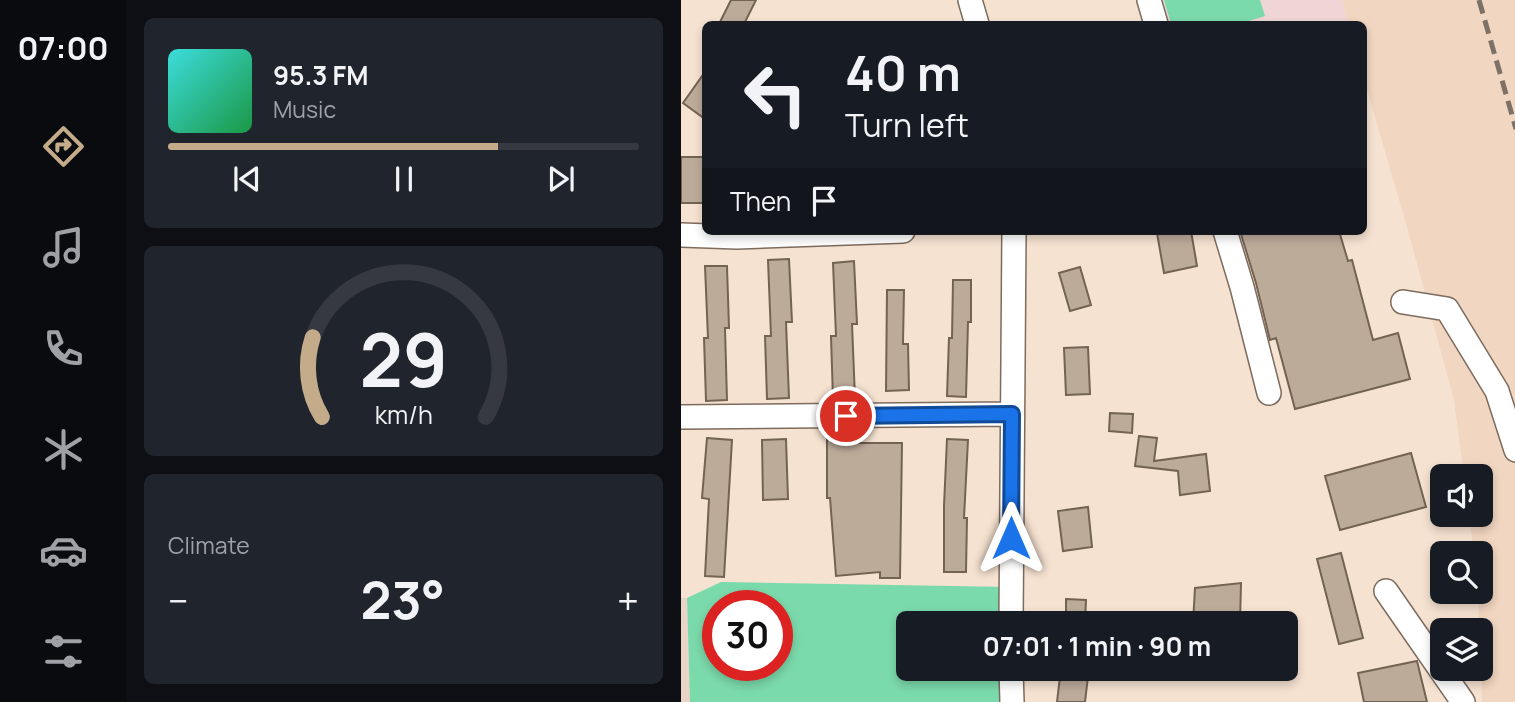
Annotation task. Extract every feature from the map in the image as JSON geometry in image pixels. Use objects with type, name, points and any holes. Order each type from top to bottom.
[{"type":"street","points":[[970,0],[976,21]]},
{"type":"street","points":[[1149,0],[1155,21]]},
{"type":"street","points":[[681,235],[792,235]]},
{"type":"street","points":[[1011,611],[1013,235]]},
{"type":"street","points":[[1226,235],[1269,393]]},
{"type":"street","points":[[1403,302],[1447,309],[1497,391],[1515,450]]},
{"type":"street","points":[[681,417],[1012,414]]},
{"type":"street","points":[[1386,591],[1463,702]]},
{"type":"street","points":[[1011,681],[1012,702]]},
{"type":"shaded area","points":[[1149,0],[1342,0],[1347,21],[1155,21]]},
{"type":"shaded area","points":[[1342,0],[1515,0],[1515,702],[1482,702],[1482,681],[1493,681],[1493,618],[1479,618],[1478,604],[1493,604],[1493,541],[1472,541],[1471,527],[1493,527],[1493,464],[1462,464],[1454,400],[1367,89],[1367,21],[1347,21]]},
{"type":"shaded area","points":[[681,598],[687,598],[690,702],[681,702]]},
{"type":"green space","points":[[1164,0],[1260,0],[1265,16],[1249,21],[1170,21]]},
{"type":"green space","points":[[721,582],[1011,587],[1011,611],[896,611],[896,681],[1011,681],[1012,702],[690,702],[687,598],[702,591],[702,681],[793,681],[793,590],[704,590]]},
{"type":"building","points":[[731,0],[756,0],[746,21],[720,21]]},
{"type":"building","points":[[702,76],[702,117],[683,103]]},
{"type":"building","points":[[681,157],[702,157],[702,203],[681,203]]},
{"type":"building","points":[[1157,235],[1192,235],[1197,266],[1164,273]]},
{"type":"building","points":[[1241,235],[1340,235],[1348,261],[1352,260],[1373,340],[1398,333],[1410,379],[1295,409],[1276,338],[1270,340]]},
{"type":"building","points":[[789,259],[792,322],[786,322],[789,398],[767,399],[765,336],[771,336],[768,260]]},
{"type":"building","points":[[854,261],[857,324],[852,324],[855,398],[833,399],[831,336],[836,336],[833,263]]},
{"type":"building","points":[[705,266],[727,266],[727,400],[706,401],[704,338],[708,338]]},
{"type":"building","points":[[1080,267],[1091,305],[1070,311],[1059,273]]},
{"type":"building","points":[[953,280],[971,280],[966,397],[947,396]]},
{"type":"building","points":[[887,290],[904,290],[903,344],[908,344],[909,390],[886,391]]},
{"type":"building","points":[[1088,347],[1090,394],[1066,395],[1064,348]]},
{"type":"building","points":[[1110,413],[1133,414],[1132,433],[1109,431]]},
{"type":"building","points":[[827,435],[854,435],[854,443],[902,443],[900,578],[880,578],[880,572],[836,576],[830,498],[827,498]]},
{"type":"building","points":[[1139,436],[1157,438],[1154,461],[1206,454],[1210,491],[1180,495],[1178,471],[1135,466]]},
{"type":"building","points":[[707,438],[732,440],[724,577],[705,576],[709,499],[702,498]]},
{"type":"building","points":[[786,439],[788,499],[763,500],[762,440]]},
{"type":"building","points":[[947,439],[968,440],[964,518],[967,518],[966,572],[944,572]]},
{"type":"building","points":[[1411,453],[1426,507],[1340,530],[1325,476]]},
{"type":"building","points":[[1088,507],[1092,547],[1063,551],[1058,511]]},
{"type":"building","points":[[1341,553],[1363,638],[1339,644],[1317,559]]},
{"type":"building","points":[[1241,583],[1240,611],[1194,611],[1195,588]]},
{"type":"building","points":[[1066,599],[1086,600],[1086,611],[1066,611]]},
{"type":"building","points":[[1417,661],[1427,702],[1364,702],[1358,673]]},
{"type":"building","points":[[1059,681],[1087,681],[1085,702],[1057,702]]},
{"type":"railway","points":[[1479,0],[1516,129]]},
{"type":"route","points":[[846,416],[1012,414],[1011,538]]}]
